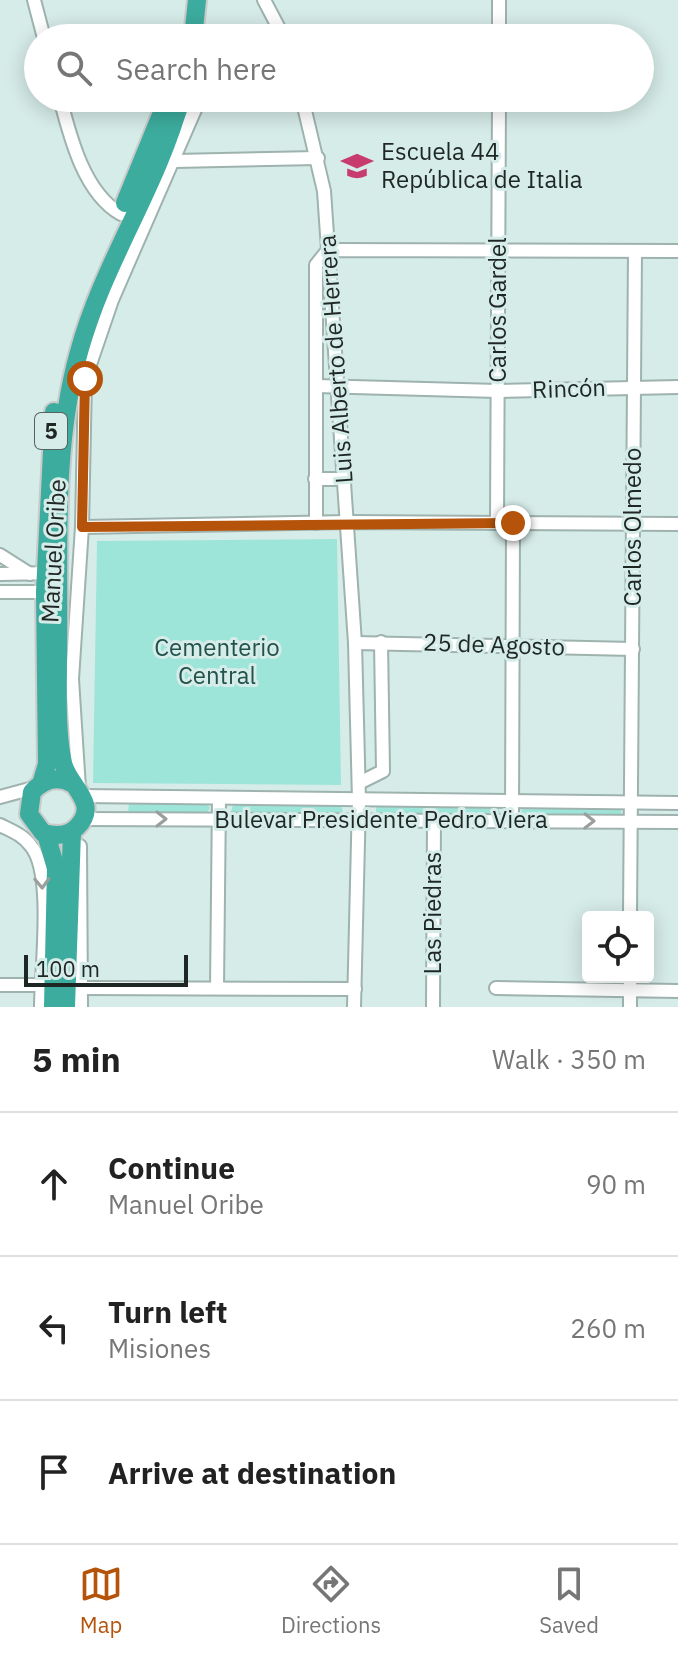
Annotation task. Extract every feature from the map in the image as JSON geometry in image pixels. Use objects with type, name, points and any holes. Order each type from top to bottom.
[{"type":"highway","points":[[184,24],[185,0]]},
{"type":"highway","points":[[194,24],[197,0]]},
{"type":"highway","name":"Manuel Oribe","points":[[53,1007],[56,868],[28,807],[47,764],[50,438],[67,345],[162,112]]},
{"type":"highway","name":"Manuel Oribe","points":[[66,1007],[78,789],[64,765],[48,581],[72,379],[99,290],[165,145],[176,112]]},
{"type":"highway","points":[[39,785],[59,778],[78,789]]},
{"type":"highway","points":[[40,830],[78,825]]},
{"type":"street","points":[[34,0],[40,24]]},
{"type":"street","points":[[264,0],[277,24]]},
{"type":"street","points":[[499,0],[499,24]]},
{"type":"street","points":[[64,112],[71,138],[97,195],[121,214]]},
{"type":"street","name":"Manuel Oribe","points":[[78,789],[72,679],[82,527],[83,394],[91,356],[128,262],[194,112]]},
{"type":"street","name":"Luis Alberto de Herrera","points":[[306,112],[318,158],[328,250],[355,643],[359,800],[354,1007]]},
{"type":"street","name":"Carlos Gardel","points":[[497,523],[499,112]]},
{"type":"street","points":[[175,161],[318,158]]},
{"type":"street","points":[[316,523],[316,265],[328,250],[678,251]]},
{"type":"street","name":"Carlos Olmedo","points":[[630,911],[635,251]]},
{"type":"street","points":[[72,379],[91,356]]},
{"type":"street","name":"Rincón","points":[[316,386],[498,391],[678,387]]},
{"type":"street","points":[[315,430],[341,430]]},
{"type":"street","points":[[315,479],[346,479]]},
{"type":"street","points":[[82,527],[348,522],[678,524]]},
{"type":"street","points":[[512,819],[513,523]]},
{"type":"street","points":[[0,555],[48,581]]},
{"type":"street","points":[[0,574],[48,581]]},
{"type":"street","points":[[0,592],[48,581]]},
{"type":"street","points":[[359,783],[383,771],[381,642]]},
{"type":"street","name":"25 de Agosto","points":[[355,643],[633,649]]},
{"type":"street","points":[[0,797],[39,785]]},
{"type":"street","name":"Bulevar Presidente Pedro Viera","points":[[78,789],[120,796],[678,803]]},
{"type":"street","points":[[117,819],[126,808],[120,796]]},
{"type":"street","points":[[217,988],[219,798]]},
{"type":"street","name":"Bulevar Presidente Pedro Viera","points":[[78,825],[117,819],[678,822]]},
{"type":"street","name":"Las Piedras","points":[[433,1007],[434,819]]},
{"type":"street","points":[[0,824],[40,830]]},
{"type":"street","points":[[0,824],[19,834],[39,859],[43,876],[41,1007]]},
{"type":"street","name":"Manuel Oribe","points":[[78,825],[81,1007]]},
{"type":"street","points":[[630,984],[630,1007]]},
{"type":"street","points":[[496,988],[630,984],[678,991]]},
{"type":"street","points":[[0,985],[41,985]]},
{"type":"street","points":[[82,988],[355,989]]},
{"type":"green space","name":"Cementerio Central","points":[[337,539],[341,785],[93,783],[97,541]]},
{"type":"green space","points":[[129,803],[207,803],[210,808],[207,813],[128,812]]},
{"type":"green space","points":[[233,804],[341,805],[343,812],[231,813]]},
{"type":"green space","points":[[376,806],[498,807],[500,813],[376,815]]},
{"type":"green space","points":[[618,807],[622,813],[617,817],[520,813],[523,808]]},
{"type":"place","name":"Escuela 44 República de Italia","points":[[357,166]]},
{"type":"route","points":[[85,379],[82,527],[348,522],[513,523]]}]
